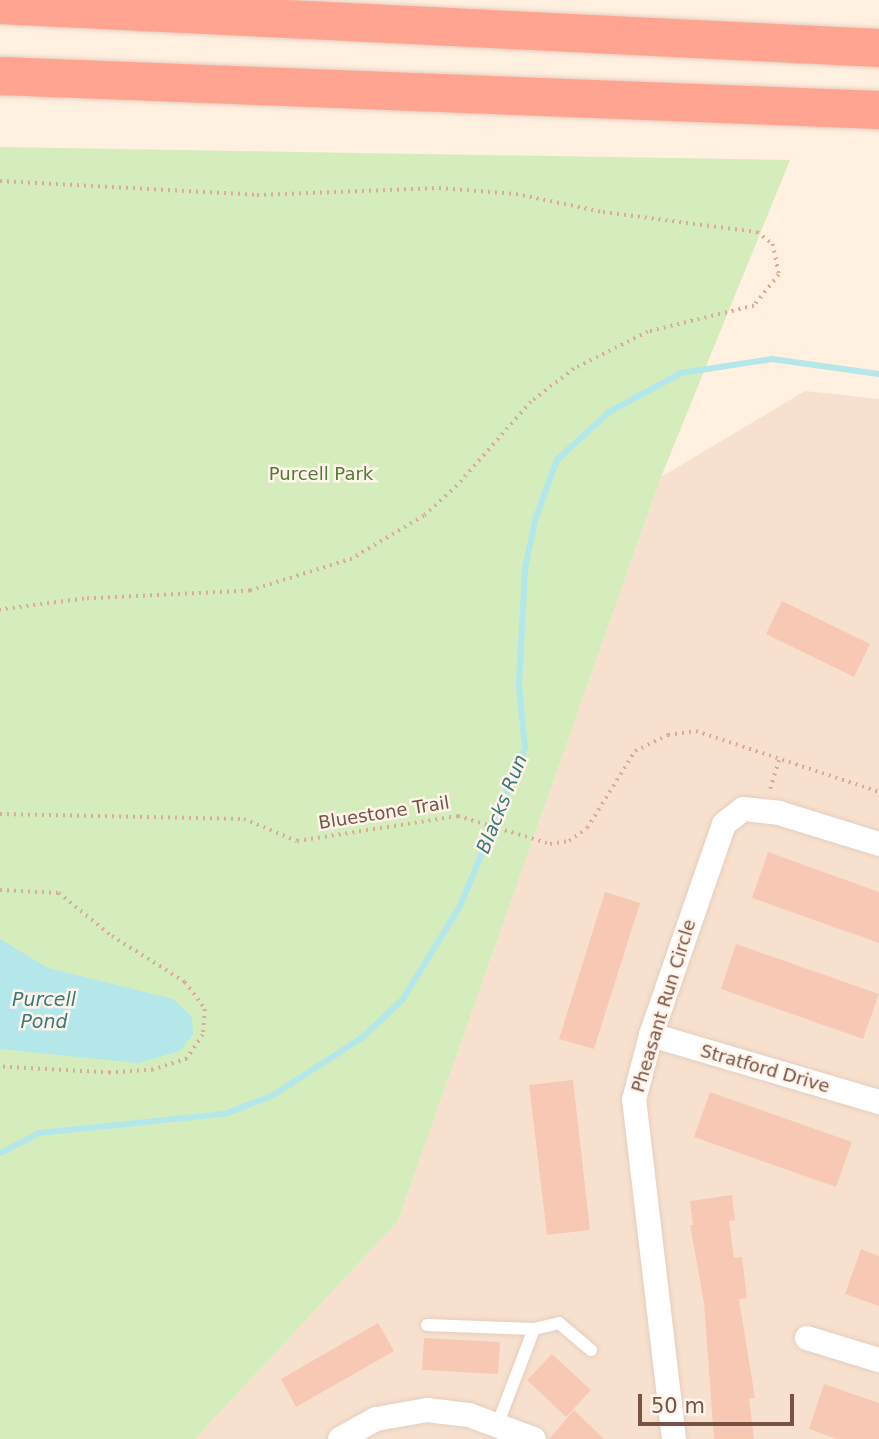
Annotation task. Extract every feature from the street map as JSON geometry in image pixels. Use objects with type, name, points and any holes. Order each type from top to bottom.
[{"type":"highway","points":[[0,5],[879,48]]},
{"type":"highway","points":[[0,76],[879,110]]},
{"type":"street","name":"Pheasant Run Circle","points":[[674,1439],[634,1100],[651,1035],[724,824],[743,809],[763,811],[879,844]]},
{"type":"street","name":"Stratford Drive","points":[[651,1035],[879,1102]]},
{"type":"street","points":[[807,1338],[879,1360]]},
{"type":"street","points":[[340,1439],[376,1419],[415,1411],[451,1412],[498,1423],[534,1439]]},
{"type":"lane","points":[[427,1325],[534,1329],[559,1323],[591,1350]]},
{"type":"lane","points":[[498,1423],[534,1329]]},
{"type":"path","points":[[0,181],[257,195],[439,188],[516,194],[603,212],[757,232],[773,244],[779,275],[754,306],[648,332],[574,369],[531,402],[457,486],[424,516],[352,559],[250,591],[84,599],[0,610]]},
{"type":"path","name":"Bluestone Trail","points":[[0,814],[244,819],[297,841],[458,816],[539,843],[579,836],[635,751],[668,734],[696,731],[879,792]]},
{"type":"path","points":[[763,811],[780,757]]},
{"type":"path","points":[[0,890],[60,893],[112,936],[185,982],[205,1009],[203,1035],[187,1059],[153,1070],[110,1073],[0,1067]]},
{"type":"shaded area","points":[[805,391],[879,399],[879,1439],[195,1439],[398,1221],[661,477]]},
{"type":"green space","name":"Purcell Park","points":[[0,147],[790,160],[661,477],[398,1221],[195,1439],[0,1439]]},
{"type":"water","name":"Purcell Pond","points":[[0,939],[48,968],[173,999],[192,1017],[193,1034],[180,1051],[138,1063],[0,1049]]},
{"type":"building","points":[[782,601],[870,644],[854,677],[766,634]]},
{"type":"building","points":[[768,852],[879,892],[879,943],[752,898]]},
{"type":"building","points":[[605,892],[640,903],[594,1049],[559,1039]]},
{"type":"building","points":[[736,944],[879,994],[863,1039],[721,989]]},
{"type":"building","points":[[573,1080],[590,1230],[547,1235],[529,1085]]},
{"type":"building","points":[[710,1092],[852,1142],[836,1187],[694,1137]]},
{"type":"building","points":[[732,1195],[735,1220],[729,1221],[734,1258],[742,1257],[747,1298],[739,1299],[755,1398],[749,1398],[754,1439],[714,1439],[704,1303],[690,1225],[693,1225],[690,1201]]},
{"type":"building","points":[[861,1249],[879,1256],[879,1306],[845,1294]]},
{"type":"building","points":[[378,1323],[394,1351],[296,1407],[281,1379]]},
{"type":"building","points":[[424,1338],[500,1342],[498,1374],[422,1370]]},
{"type":"building","points":[[552,1354],[591,1390],[566,1417],[527,1380]]},
{"type":"building","points":[[824,1384],[879,1403],[879,1439],[837,1439],[809,1429]]},
{"type":"building","points":[[574,1410],[604,1439],[549,1439]]},
{"type":"waterway","name":"Blacks Run","points":[[0,1153],[39,1133],[224,1114],[272,1096],[363,1037],[403,999],[460,906],[525,748],[519,684],[525,568],[536,517],[557,460],[609,412],[681,373],[772,359],[879,374]]}]
